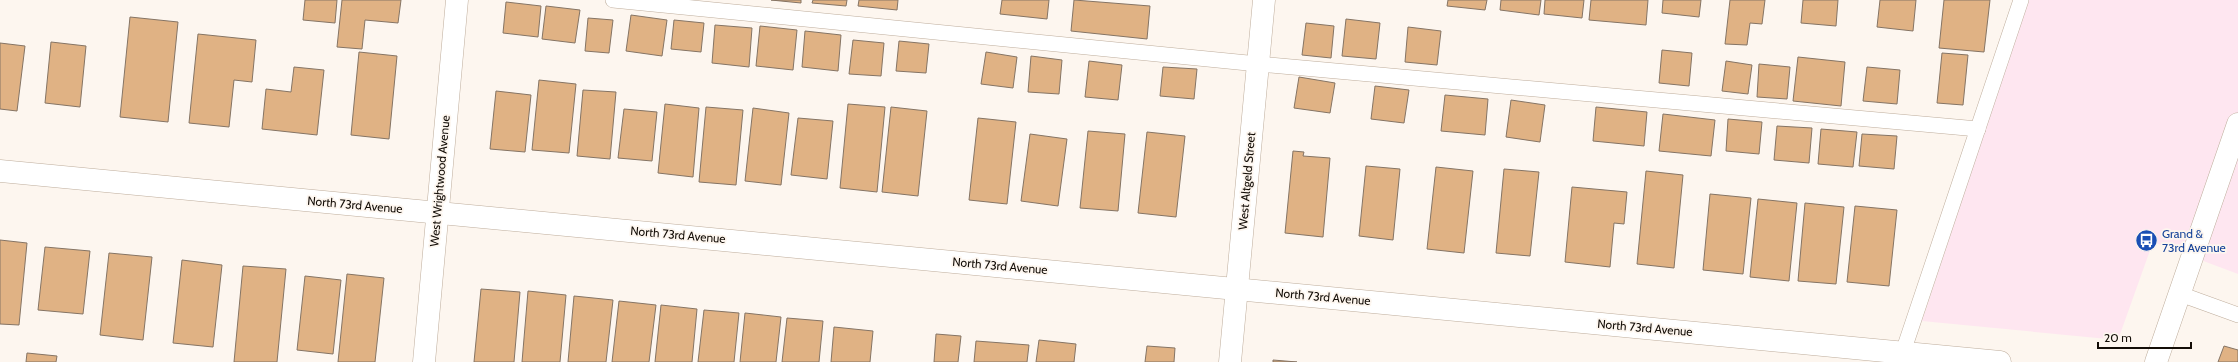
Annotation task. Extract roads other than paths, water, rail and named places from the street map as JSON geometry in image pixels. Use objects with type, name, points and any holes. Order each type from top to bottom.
[{"type":"street","name":"West Wrightwood Avenue","points":[[424,362],[457,0]]},
{"type":"street","name":"West Altgeld Street","points":[[1230,362],[1264,0]]},
{"type":"street","points":[[2156,362],[2238,124]]},
{"type":"street","name":"North 73rd Avenue","points":[[0,171],[1237,289],[1901,357],[2000,362]]},
{"type":"lane","points":[[613,0],[1258,64],[1978,129]]},
{"type":"lane","points":[[1901,357],[2021,0]]},
{"type":"lane","points":[[2180,294],[2238,315]]},
{"type":"place","name":"Grand & 73rd Avenue","points":[[2147,241]]}]
